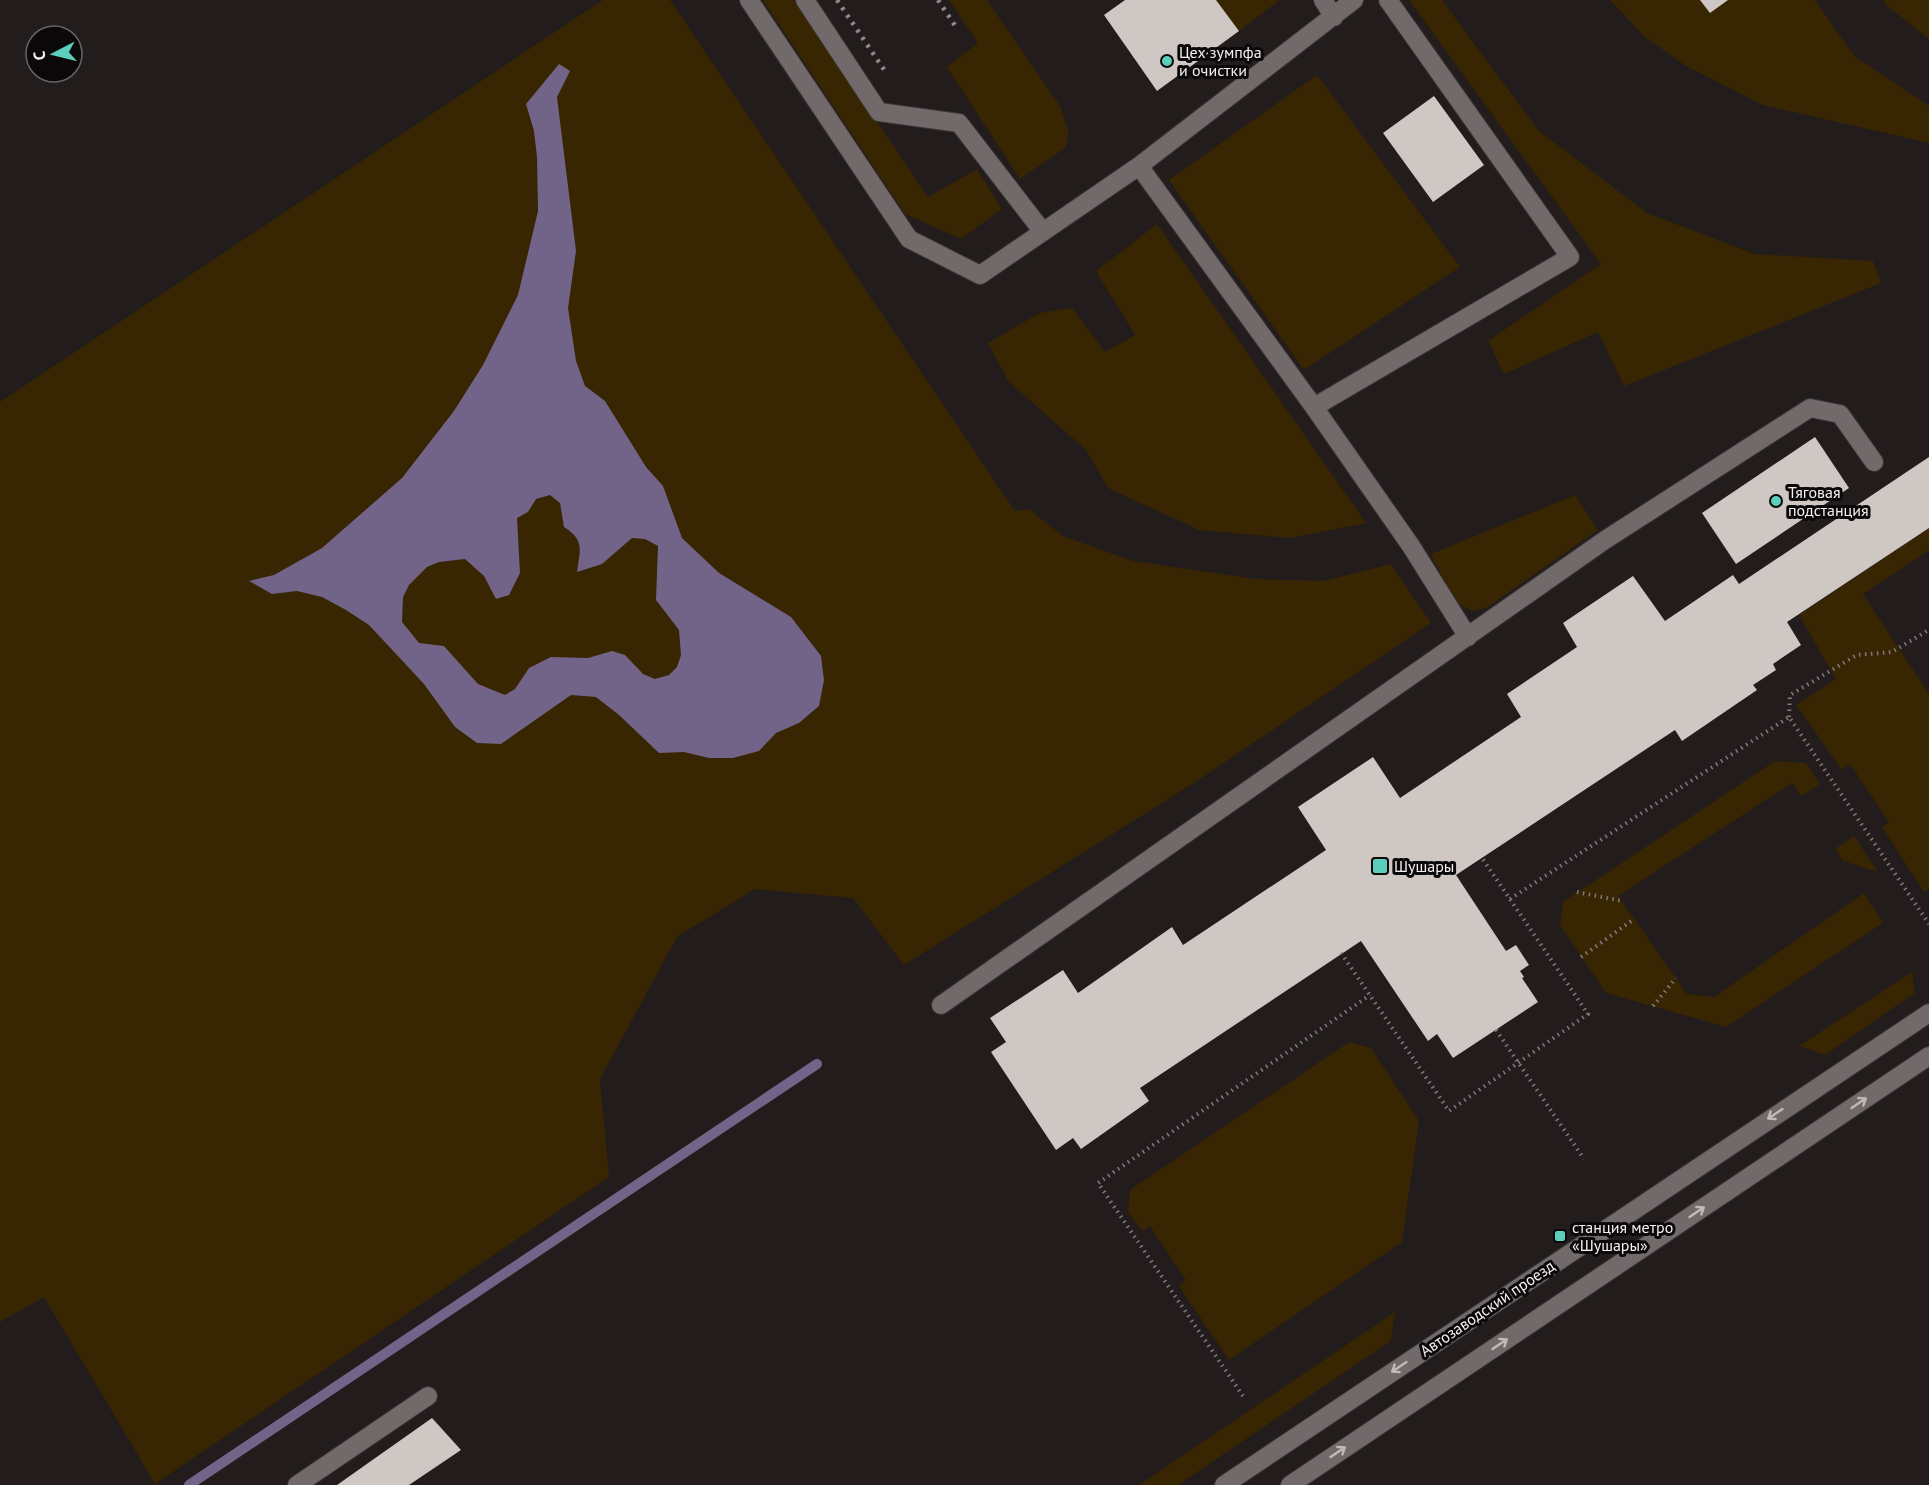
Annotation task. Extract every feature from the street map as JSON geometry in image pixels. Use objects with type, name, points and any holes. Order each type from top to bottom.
[{"type":"street","points":[[749,0],[909,239],[980,275],[1139,166],[1354,0]]},
{"type":"street","points":[[805,0],[879,112],[959,123],[1043,232]]},
{"type":"street","points":[[1323,0],[1334,17]]},
{"type":"street","points":[[1314,407],[1569,256],[1388,0]]},
{"type":"street","points":[[1139,166],[1314,407],[1411,546],[1468,637]]},
{"type":"street","points":[[942,1005],[1613,535],[1809,408],[1840,414],[1874,462]]},
{"type":"street","name":"Автозаводский проезд","points":[[1224,1485],[1929,1012]]},
{"type":"street","points":[[1290,1485],[1929,1056]]},
{"type":"street","points":[[297,1485],[428,1396]]},
{"type":"path","points":[[1927,631],[1892,652],[1857,655],[1790,695],[1789,717],[1929,924]]},
{"type":"path","points":[[1510,899],[1789,717]]},
{"type":"path","points":[[1341,953],[1449,1111],[1588,1014],[1482,858]]},
{"type":"path","points":[[1577,892],[1622,901]]},
{"type":"path","points":[[1581,957],[1634,919]]},
{"type":"path","points":[[1653,1006],[1676,978]]},
{"type":"path","points":[[1243,1396],[1098,1183],[1370,995]]},
{"type":"path","points":[[1496,1030],[1584,1159]]},
{"type":"shaded area","points":[[603,0],[670,0],[1015,511],[1029,509],[1063,536],[1133,561],[1256,579],[1323,581],[1391,564],[1431,623],[1197,781],[904,965],[853,898],[755,889],[677,937],[600,1079],[609,1177],[155,1484],[44,1297],[0,1322],[0,402]]},
{"type":"shaded area","points":[[763,0],[795,0],[928,197],[977,169],[1002,209],[961,239],[905,214]]},
{"type":"shaded area","points":[[949,0],[987,0],[1060,106],[1069,133],[1065,148],[1020,179],[947,67],[978,43]]},
{"type":"shaded area","points":[[1216,0],[1280,0],[1239,31]]},
{"type":"shaded area","points":[[1409,0],[1442,0],[1538,130],[1647,213],[1755,254],[1873,261],[1881,283],[1624,386],[1598,332],[1504,374],[1488,341],[1601,264]]},
{"type":"shaded area","points":[[1610,0],[1815,0],[1854,56],[1929,106],[1929,143],[1763,105],[1686,66],[1645,37]]},
{"type":"shaded area","points":[[1883,0],[1929,0],[1929,39],[1887,6]]},
{"type":"shaded area","points":[[559,64],[570,71],[557,97],[576,251],[568,308],[576,361],[585,386],[605,401],[646,467],[663,486],[682,538],[719,573],[791,617],[821,656],[824,680],[819,706],[799,723],[776,733],[759,751],[733,758],[709,758],[684,752],[659,753],[619,715],[596,697],[571,695],[501,744],[477,743],[455,727],[424,684],[369,625],[322,597],[297,591],[272,594],[249,581],[274,575],[322,548],[402,478],[454,411],[483,365],[518,295],[538,211],[537,157],[534,131],[526,104]],"holes":[[[550,495],[560,503],[564,527],[575,536],[580,546],[577,572],[602,564],[632,538],[645,539],[658,546],[656,600],[679,630],[681,655],[677,667],[669,675],[655,679],[643,674],[625,655],[612,651],[588,658],[551,657],[529,668],[515,689],[505,695],[478,684],[444,646],[419,643],[402,622],[403,597],[409,585],[427,567],[439,562],[465,559],[484,576],[496,599],[509,595],[520,573],[517,518],[528,512],[536,499]]]},
{"type":"shaded area","points":[[1317,75],[1460,267],[1304,370],[1169,180]]},
{"type":"shaded area","points":[[1157,224],[1366,523],[1290,538],[1199,530],[1108,488],[1086,450],[1008,381],[988,343],[1040,313],[1072,308],[1105,352],[1135,335],[1096,271]]},
{"type":"shaded area","points":[[1575,495],[1598,530],[1486,608],[1472,611],[1459,604],[1431,554]]},
{"type":"shaded area","points":[[1929,528],[1929,550],[1863,594],[1929,694],[1929,889],[1924,892],[1882,827],[1889,822],[1850,764],[1842,770],[1796,705],[1836,679],[1799,615]]},
{"type":"shaded area","points":[[1775,761],[1806,763],[1820,784],[1801,796],[1792,783],[1618,896],[1687,994],[1714,997],[1864,893],[1883,923],[1726,1027],[1606,993],[1560,925],[1563,902]]},
{"type":"shaded area","points":[[1854,836],[1878,872],[1843,861],[1835,849]]},
{"type":"shaded area","points":[[1912,972],[1915,993],[1825,1055],[1799,1046]]},
{"type":"shaded area","points":[[1349,1042],[1371,1048],[1419,1121],[1402,1242],[1229,1360],[1179,1286],[1186,1280],[1150,1226],[1142,1231],[1128,1212],[1130,1190]]},
{"type":"shaded area","points":[[1395,1312],[1391,1341],[1178,1485],[1139,1485]]},
{"type":"building","name":"Цех зумпфа и очистки","points":[[1125,0],[1216,0],[1239,31],[1157,91],[1104,15]]},
{"type":"building","points":[[1700,0],[1728,0],[1710,13]]},
{"type":"building","points":[[1434,96],[1484,165],[1433,202],[1383,133]]},
{"type":"building","name":"Тяговая подстанция","points":[[1815,437],[1849,488],[1736,564],[1702,513]]},
{"type":"building","points":[[1929,457],[1929,528],[1787,622],[1801,645],[1773,664],[1776,670],[1753,685],[1757,690],[1682,741],[1675,730],[1456,875],[1506,951],[1516,945],[1529,965],[1520,971],[1538,1002],[1453,1058],[1437,1034],[1428,1041],[1361,941],[1140,1088],[1149,1101],[1081,1149],[1073,1138],[1056,1150],[991,1052],[1006,1042],[990,1018],[1063,970],[1078,993],[1172,927],[1183,945],[1326,850],[1298,807],[1373,757],[1400,798],[1521,717],[1507,694],[1577,647],[1563,623],[1633,576],[1665,621],[1733,575],[1739,584]]},
{"type":"building","points":[[432,1418],[461,1450],[409,1485],[337,1485]]},
{"type":"waterway","points":[[189,1485],[817,1064]]},
{"type":"railway","points":[[837,0],[887,74]]},
{"type":"railway","points":[[938,0],[956,27]]},
{"type":"place","name":"Цех зумпфа и очистки","points":[[1167,61]]},
{"type":"place","name":"Тяговая подстанция","points":[[1776,501]]},
{"type":"place","name":"Шушары","points":[[1380,866]]},
{"type":"place","name":"станция метро «Шушары»","points":[[1560,1236]]}]
